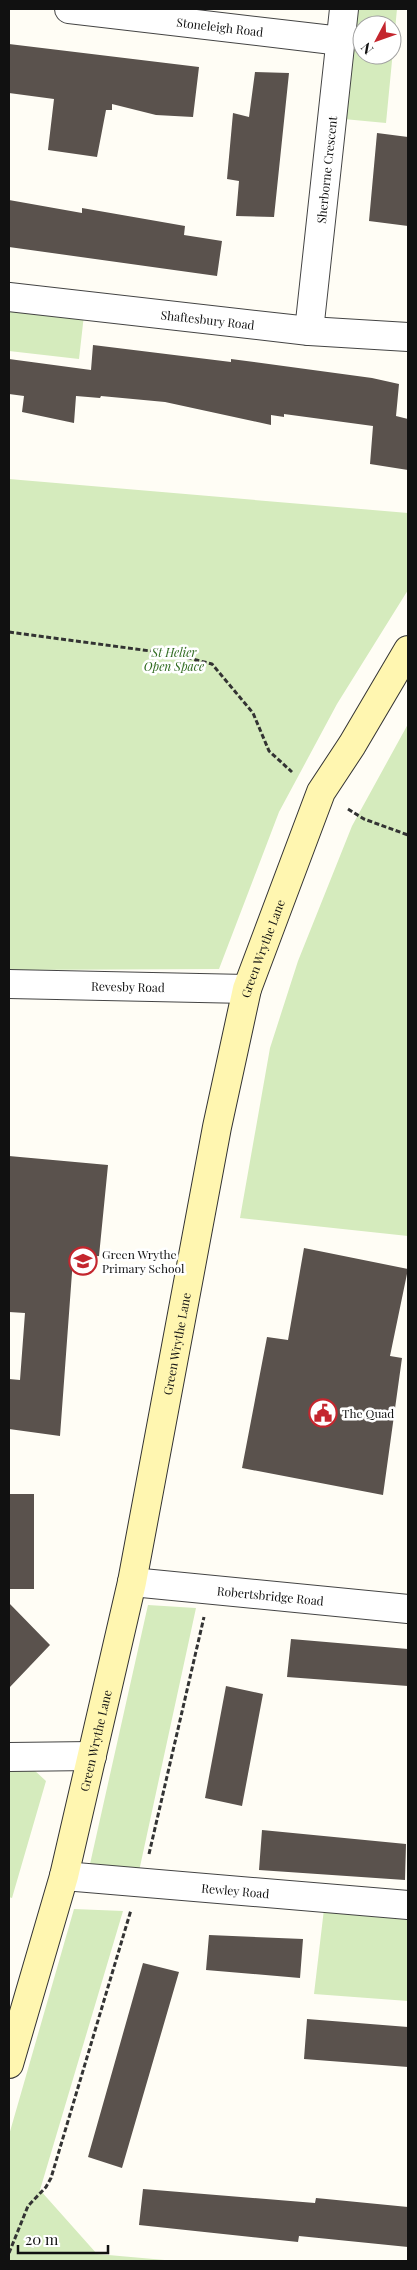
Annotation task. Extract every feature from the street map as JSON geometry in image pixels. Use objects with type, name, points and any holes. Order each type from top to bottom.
[{"type":"street","name":"Stoneleigh Road","points":[[69,9],[342,42]]},
{"type":"street","name":"Sherborne Crescent","points":[[308,331],[342,42],[344,9]]},
{"type":"street","name":"Shaftesbury Road","points":[[9,297],[308,331],[408,337]]},
{"type":"street","name":"Green Wrythe Lane","points":[[9,2064],[64,1876],[132,1582],[220,1109],[247,989],[321,792],[352,746],[408,650]]},
{"type":"street","name":"Revesby Road","points":[[9,984],[247,989]]},
{"type":"street","name":"Robertsbridge Road","points":[[132,1582],[408,1609]]},
{"type":"street","points":[[9,1757],[92,1756]]},
{"type":"street","name":"Rewley Road","points":[[64,1876],[408,1905]]},
{"type":"path","points":[[9,632],[173,654],[212,664],[253,713],[269,751],[292,772]]},
{"type":"path","points":[[344,818],[352,801]]},
{"type":"path","points":[[348,809],[364,819],[408,834]]},
{"type":"path","points":[[9,2253],[28,2206],[46,2187],[51,2178],[132,1904],[143,1883],[205,1610]]},
{"type":"green space","points":[[344,9],[397,9],[396,15],[352,15],[352,65],[392,65],[386,123],[333,118]]},
{"type":"green space","points":[[9,297],[85,306],[79,359],[9,351]]},
{"type":"green space","name":"St Helier Open Space","points":[[9,479],[408,513],[408,590],[337,704],[279,812],[219,969],[9,970]]},
{"type":"green space","points":[[408,724],[408,1236],[240,1218],[270,1048],[298,961],[352,826]]},
{"type":"green space","points":[[148,1605],[196,1608],[138,1876],[95,1872],[90,1864]]},
{"type":"green space","points":[[9,1769],[33,1769],[46,1781],[12,1898],[9,1897]]},
{"type":"green space","points":[[74,1909],[123,1911],[40,2190],[97,2254],[176,2261],[9,2261],[9,2135]]},
{"type":"green space","points":[[324,1909],[408,1915],[408,2001],[314,1994]]},
{"type":"building","points":[[9,44],[199,67],[193,117],[156,115],[112,104],[112,110],[106,110],[97,157],[48,150],[54,99],[9,93]]},
{"type":"building","points":[[255,72],[289,73],[274,217],[236,216],[239,181],[227,179],[233,113],[249,117]]},
{"type":"building","points":[[377,133],[408,137],[408,226],[369,221]]},
{"type":"building","points":[[9,200],[82,213],[82,208],[185,226],[184,235],[222,241],[217,276],[9,247]]},
{"type":"building","points":[[93,345],[231,362],[231,359],[372,378],[399,384],[396,416],[408,419],[408,470],[370,464],[373,426],[284,414],[284,417],[271,415],[271,425],[165,402],[101,396],[100,398],[76,396],[74,423],[22,412],[24,396],[9,394],[9,359],[91,370]]},
{"type":"building","points":[[9,1156],[108,1165],[99,1256],[73,1259],[60,1436],[9,1429],[9,1379],[20,1380],[25,1313],[9,1312]]},
{"type":"building","name":"The Quad","points":[[304,1248],[408,1269],[390,1356],[402,1358],[383,1495],[242,1468],[267,1337],[288,1340]]},
{"type":"building","points":[[9,1494],[34,1494],[34,1589],[9,1589]]},
{"type":"building","points":[[9,1603],[50,1645],[9,1688]]},
{"type":"building","points":[[291,1639],[408,1649],[408,1686],[287,1677]]},
{"type":"building","points":[[226,1686],[263,1694],[242,1806],[205,1798]]},
{"type":"building","points":[[262,1830],[406,1844],[405,1880],[259,1870]]},
{"type":"building","points":[[209,1935],[303,1939],[300,1978],[206,1970]]},
{"type":"building","points":[[143,1963],[179,1972],[122,2168],[88,2157]]},
{"type":"building","points":[[307,2019],[408,2027],[408,2067],[304,2059]]},
{"type":"building","points":[[143,2189],[315,2203],[316,2198],[408,2207],[408,2247],[299,2236],[298,2242],[139,2225]]},
{"type":"place","name":"Green Wrythe Primary School","points":[[83,1261]]},
{"type":"place","name":"The Quad","points":[[323,1413]]}]
